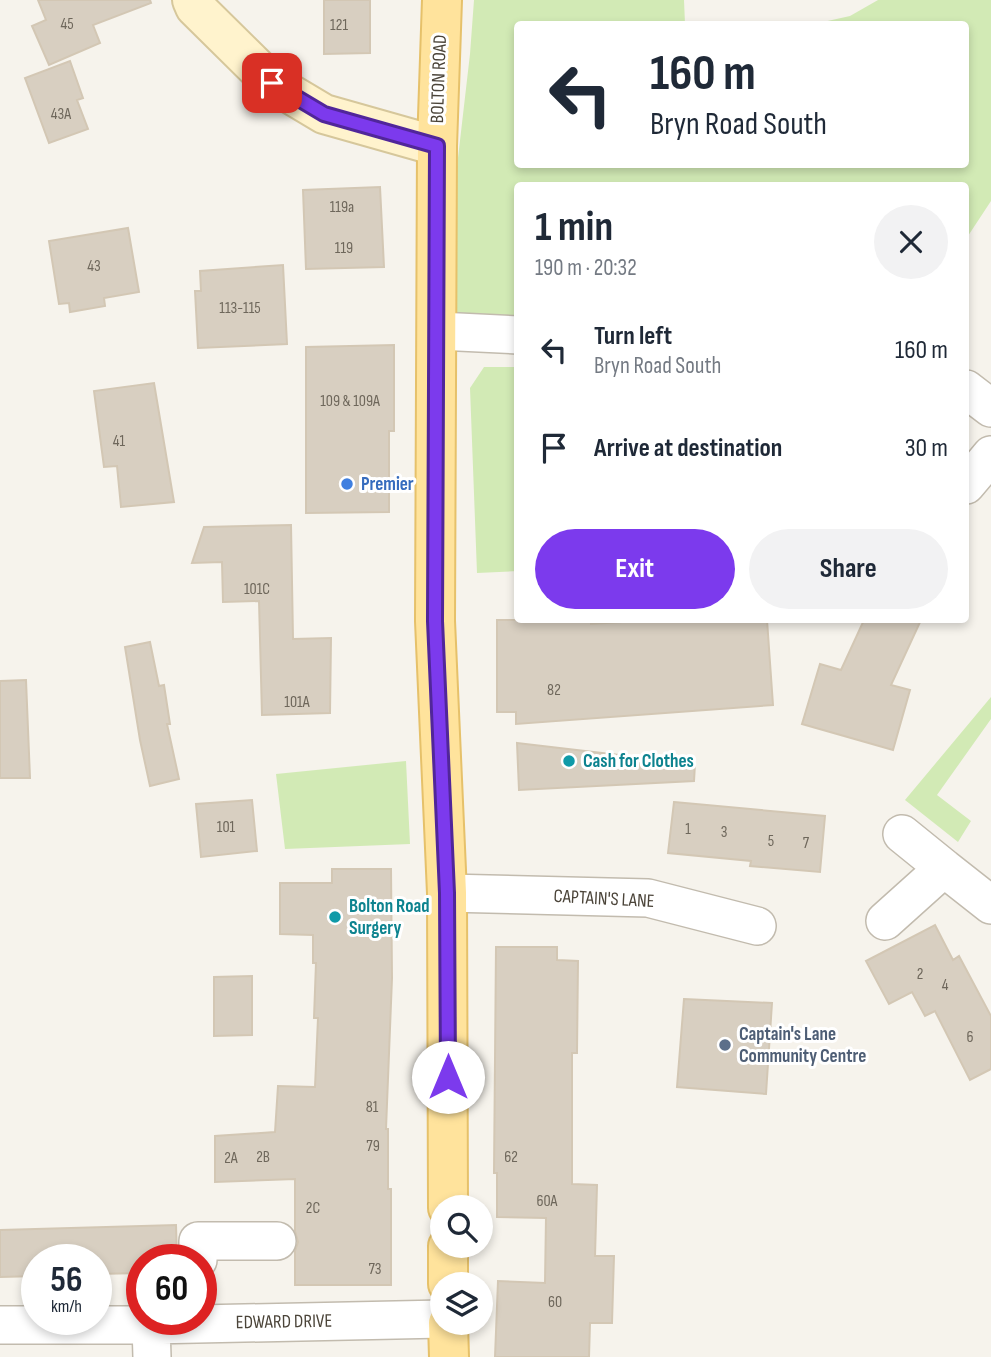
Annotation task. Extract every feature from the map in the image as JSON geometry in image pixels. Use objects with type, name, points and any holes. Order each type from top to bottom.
[{"type":"main road","points":[[192,0],[195,7],[272,83],[324,114],[437,146]]},
{"type":"main road","name":"BOLTON ROAD","points":[[442,0],[437,146],[435,621],[447,893],[448,1195]]},
{"type":"main road","points":[[448,1335],[449,1357]]},
{"type":"street","points":[[438,331],[514,334]]},
{"type":"street","points":[[969,391],[991,408]]},
{"type":"street","points":[[969,481],[991,454]]},
{"type":"street","points":[[902,834],[991,905]]},
{"type":"street","points":[[885,921],[944,868]]},
{"type":"street","name":"CAPTAIN'S LANE","points":[[447,893],[648,898],[757,926]]},
{"type":"street","points":[[198,1244],[198,1241],[277,1241]]},
{"type":"street","name":"EDWARD DRIVE","points":[[217,1322],[430,1319]]},
{"type":"street","name":"EDWARD DRIVE","points":[[0,1325],[152,1341]]},
{"type":"green space","points":[[474,0],[684,0],[685,21],[514,21],[514,168],[969,168],[969,21],[828,21],[850,16],[878,0],[991,0],[991,201],[969,234],[969,182],[514,182],[514,335],[438,331]]},
{"type":"green space","points":[[484,367],[514,367],[514,571],[477,573],[470,388]]},
{"type":"green space","points":[[991,697],[991,719],[937,795],[971,821],[958,842],[905,800]]},
{"type":"green space","points":[[406,761],[410,844],[285,849],[276,774]]},
{"type":"building","points":[[38,0],[150,0],[151,3],[93,25],[100,43],[49,65],[32,26],[46,20]]},
{"type":"building","points":[[324,0],[370,0],[370,53],[324,54]]},
{"type":"building","points":[[70,61],[83,98],[77,100],[88,129],[49,143],[25,78]]},
{"type":"building","points":[[380,187],[384,267],[306,269],[303,190]]},
{"type":"building","points":[[128,228],[139,292],[104,298],[105,306],[70,312],[69,303],[59,304],[49,241]]},
{"type":"building","points":[[283,265],[287,344],[198,348],[195,291],[201,291],[200,271]]},
{"type":"building","points":[[394,345],[394,431],[389,431],[389,512],[306,513],[306,347]]},
{"type":"building","points":[[154,383],[174,502],[121,507],[117,466],[104,467],[94,391]]},
{"type":"building","points":[[291,525],[293,639],[331,638],[330,713],[262,715],[259,601],[223,602],[222,562],[192,563],[204,527]]},
{"type":"building","points":[[497,620],[514,620],[514,623],[591,624],[767,623],[773,705],[516,724],[516,712],[497,712]]},
{"type":"building","points":[[863,623],[920,623],[891,685],[910,690],[893,750],[802,724],[820,664],[841,670]]},
{"type":"building","points":[[150,642],[159,686],[164,685],[170,724],[167,724],[179,779],[150,786],[125,647]]},
{"type":"building","points":[[26,680],[30,778],[0,778],[0,681]]},
{"type":"building","name":"Cash for Clothes","points":[[517,743],[695,764],[694,781],[519,790]]},
{"type":"building","points":[[252,800],[257,851],[201,857],[196,804]]},
{"type":"building","points":[[674,802],[825,816],[820,872],[750,866],[751,861],[668,853]]},
{"type":"building","points":[[332,869],[391,869],[392,978],[386,1129],[388,1189],[391,1189],[391,1285],[295,1285],[295,1251],[298,1242],[295,1231],[295,1179],[215,1182],[215,1136],[275,1132],[278,1086],[315,1087],[318,1018],[314,1018],[316,963],[313,963],[313,935],[280,934],[280,883],[332,883]]},
{"type":"building","points":[[935,925],[953,960],[959,956],[991,1016],[991,1069],[970,1080],[935,1011],[925,1016],[912,992],[889,1004],[866,961]]},
{"type":"building","points":[[496,947],[557,947],[557,960],[578,961],[577,1053],[572,1053],[572,1184],[597,1185],[595,1256],[614,1256],[612,1323],[590,1323],[589,1357],[495,1357],[498,1281],[545,1283],[546,1218],[497,1217],[497,1173],[494,1173]]},
{"type":"building","points":[[252,976],[252,1035],[214,1036],[214,977]]},
{"type":"building","name":"Captain's Lane Community Centre","points":[[684,999],[772,1003],[766,1094],[677,1087]]},
{"type":"building","points":[[176,1225],[177,1244],[126,1244],[126,1273],[112,1274],[112,1244],[21,1244],[21,1276],[0,1277],[0,1230]]},
{"type":"place","name":"Premier","points":[[347,484]]},
{"type":"place","name":"Cash for Clothes","points":[[569,761]]},
{"type":"place","name":"Bolton Road Surgery","points":[[335,917]]},
{"type":"place","name":"Captain's Lane Community Centre","points":[[725,1045]]},
{"type":"route","points":[[272,83],[324,114],[437,146],[435,621],[447,893],[448,1077]]}]
